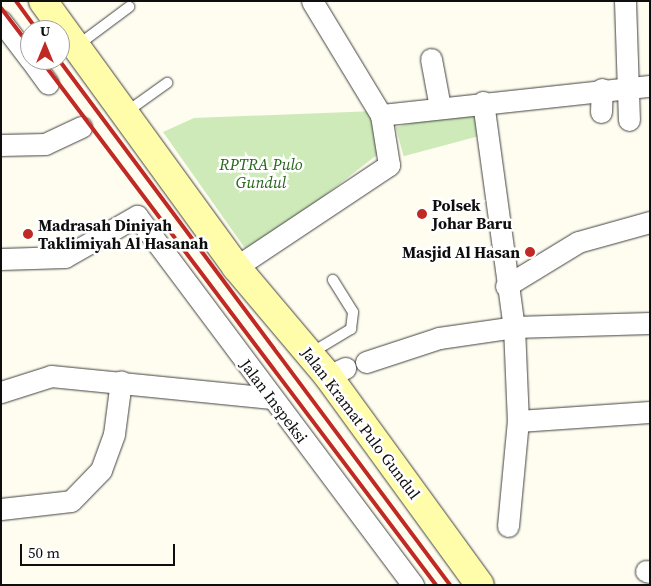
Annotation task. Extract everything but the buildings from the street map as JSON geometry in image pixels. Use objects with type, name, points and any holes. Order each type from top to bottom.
[{"type":"street","name":"Jalan Kramat Pulo Gundul","points":[[42,1],[236,267],[311,354],[337,372],[480,585]]},
{"type":"street","points":[[236,267],[384,172],[390,156],[380,115],[312,1]]},
{"type":"street","points":[[625,1],[628,100]]},
{"type":"street","points":[[1,21],[20,46]]},
{"type":"street","points":[[431,59],[440,107]]},
{"type":"street","points":[[38,70],[48,83]]},
{"type":"street","points":[[380,115],[440,107],[483,109],[602,98],[628,100],[650,86]]},
{"type":"street","points":[[483,109],[506,286],[514,327],[518,421],[508,526]]},
{"type":"street","points":[[1,145],[45,144],[81,127]]},
{"type":"street","name":"Jalan Inspeksi","points":[[1,258],[65,257],[137,216],[413,585]]},
{"type":"street","points":[[506,286],[578,242],[650,222]]},
{"type":"street","points":[[366,362],[439,338],[514,327],[650,323]]},
{"type":"street","points":[[1,392],[51,376],[121,381],[272,398]]},
{"type":"street","points":[[1,509],[71,501],[101,470],[114,434],[121,381]]},
{"type":"street","points":[[518,421],[650,412]]},
{"type":"lane","points":[[75,48],[129,7]]},
{"type":"lane","points":[[124,114],[167,83]]},
{"type":"lane","points":[[311,354],[351,329],[353,312],[332,280]]},
{"type":"green space","points":[[475,106],[483,135],[404,156],[396,127]]},
{"type":"green space","name":"RPTRA Pulo Gundul","points":[[375,111],[382,151],[249,254],[163,132],[194,118]]},
{"type":"railway","points":[[16,1],[30,20]]},
{"type":"railway","points":[[1,8],[20,33]]},
{"type":"railway","points":[[49,70],[436,585]]},
{"type":"railway","points":[[66,70],[450,585]]},
{"type":"place","name":"Polsek Johar Baru","points":[[422,214]]},
{"type":"place","name":"Madrasah Diniyah Taklimiyah Al Hasanah","points":[[28,234]]},
{"type":"place","name":"Masjid Al Hasan","points":[[530,252]]}]
